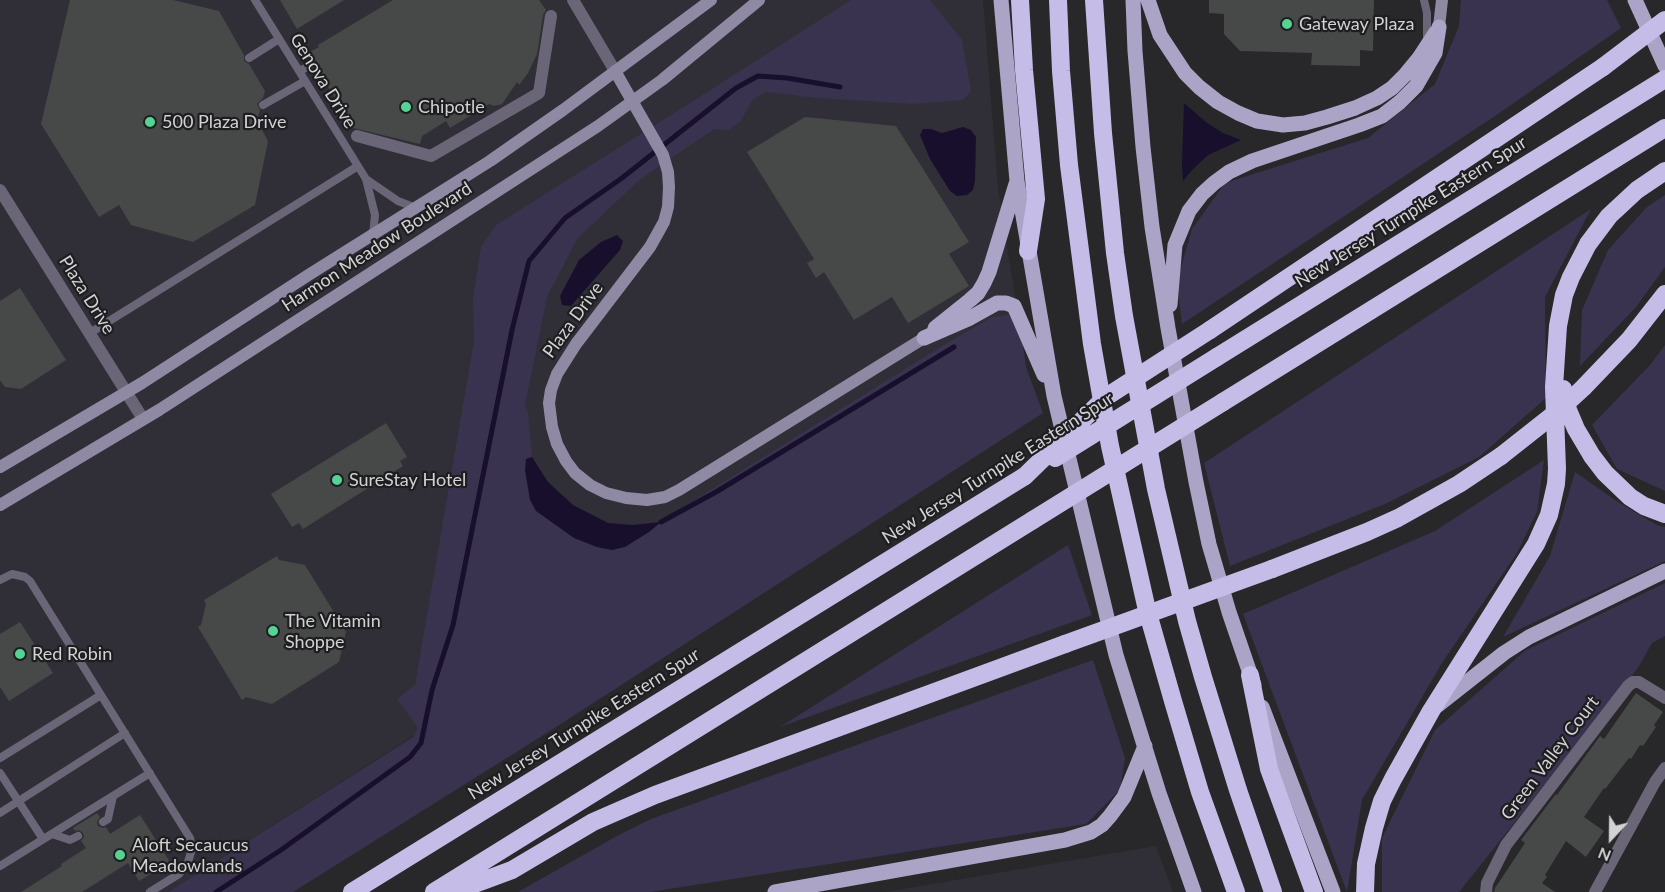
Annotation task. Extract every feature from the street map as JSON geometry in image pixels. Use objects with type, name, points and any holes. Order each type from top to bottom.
[{"type":"highway","points":[[1020,0],[1036,199],[1028,251]]},
{"type":"highway","points":[[1058,0],[1061,70],[1071,176],[1092,344],[1110,446],[1147,610],[1200,792],[1236,892]]},
{"type":"highway","points":[[1094,0],[1102,123],[1115,253],[1150,458],[1171,554],[1203,677],[1273,892]]},
{"type":"highway","points":[[1025,476],[1106,397],[1603,67],[1665,20]]},
{"type":"highway","name":"New Jersey Turnpike Eastern Spur","points":[[352,892],[1665,79]]},
{"type":"highway","points":[[434,892],[1665,128]]},
{"type":"highway","points":[[1365,892],[1368,851],[1374,828],[1382,801],[1400,764],[1532,551],[1550,514],[1557,469],[1554,387],[1560,311],[1571,277],[1597,230],[1609,216],[1622,203],[1659,175]]},
{"type":"highway","points":[[453,892],[512,870],[581,828],[646,798],[1272,569],[1398,518],[1459,484],[1501,456],[1558,411],[1629,340],[1665,294]]},
{"type":"highway","points":[[1556,362],[1568,410],[1592,456],[1605,473],[1630,497],[1644,506],[1665,514]]},
{"type":"highway","points":[[1250,675],[1269,769],[1314,892]]},
{"type":"main road","points":[[1001,0],[1017,181],[1054,396],[1116,655],[1159,793],[1194,892]]},
{"type":"main road","points":[[1133,0],[1143,147],[1152,227],[1168,328],[1209,544],[1250,675],[1333,892]]},
{"type":"main road","points":[[1148,0],[1160,35],[1185,73],[1218,102],[1238,113],[1257,121],[1283,125],[1305,123],[1377,99],[1405,75],[1439,27]]},
{"type":"main road","points":[[1635,0],[1665,66]]},
{"type":"main road","points":[[1168,328],[1176,245],[1189,211],[1202,194],[1229,172],[1252,161],[1382,116],[1416,86],[1435,53],[1439,27]]},
{"type":"main road","points":[[924,338],[970,300],[984,284],[1017,181]]},
{"type":"main road","points":[[924,338],[970,318],[997,303],[1014,306],[1054,396]]},
{"type":"main road","points":[[1431,711],[1487,666],[1529,637],[1665,571]]},
{"type":"main road","points":[[775,892],[1065,840],[1091,832],[1102,825],[1125,797],[1145,746]]},
{"type":"street","name":"Plaza Drive","points":[[573,0],[663,155],[668,172],[668,207],[664,222],[650,247],[576,344],[557,374],[551,390],[549,403],[557,444],[576,473],[590,485],[606,493],[646,500],[665,497],[924,338]]},
{"type":"street","name":"Harmon Meadow Boulevard","points":[[0,467],[126,393],[490,161],[711,0]]},
{"type":"street","name":"Harmon Meadow Boulevard","points":[[0,505],[245,355],[633,102],[759,0]]},
{"type":"street","points":[[1439,27],[1442,0]]},
{"type":"street","points":[[357,136],[431,156],[539,93],[551,16]]},
{"type":"street","name":"Plaza Drive","points":[[0,189],[143,419]]},
{"type":"street","name":"Green Valley Court","points":[[1486,892],[1487,883],[1506,845],[1628,686],[1633,682],[1639,682],[1665,698]]},
{"type":"street","points":[[1595,892],[1655,782],[1665,768]]},
{"type":"lane","name":"Genova Drive","points":[[255,0],[366,178],[375,215],[373,235]]},
{"type":"lane","points":[[1424,0],[1427,13],[1427,45]]},
{"type":"lane","points":[[249,58],[279,39]]},
{"type":"lane","points":[[300,71],[312,64]]},
{"type":"lane","points":[[263,105],[305,81]]},
{"type":"lane","points":[[90,333],[358,166]]},
{"type":"lane","name":"Genova Drive","points":[[366,178],[398,201],[416,208]]},
{"type":"lane","points":[[0,580],[12,574],[25,577],[30,582],[190,838],[192,849],[188,862],[179,874],[150,892]]},
{"type":"lane","points":[[0,758],[101,695]]},
{"type":"lane","points":[[0,813],[125,733]]},
{"type":"lane","points":[[0,772],[43,839]]},
{"type":"lane","points":[[0,866],[150,773]]},
{"type":"lane","points":[[103,822],[108,819],[112,796]]},
{"type":"lane","points":[[52,834],[70,840],[78,836]]},
{"type":"shaded area","points":[[0,0],[983,0],[998,188],[1026,367],[413,736],[168,892],[0,892]]},
{"type":"shaded area","points":[[851,0],[930,0],[962,40],[971,91],[963,100],[913,104],[818,98],[767,92],[753,99],[740,122],[728,130],[714,129],[639,180],[577,239],[547,297],[525,405],[528,413],[532,457],[526,459],[574,538],[612,550],[649,532],[664,519],[939,348],[992,317],[1009,315],[1022,338],[1026,367],[1043,413],[553,729],[293,892],[168,892],[413,737],[418,728],[397,699],[415,685],[474,341],[473,299],[481,247],[496,225]]},
{"type":"shaded area","points":[[1461,0],[1607,0],[1621,28],[1501,112],[1182,324],[1177,281],[1192,229],[1225,183],[1368,138],[1435,84],[1459,26]]},
{"type":"shaded area","points":[[1184,103],[1207,123],[1241,140],[1208,155],[1183,181],[1182,165]]},
{"type":"shaded area","points":[[963,127],[971,130],[976,137],[975,180],[973,190],[967,195],[957,196],[950,191],[930,159],[920,135],[923,129],[942,133]]},
{"type":"shaded area","points":[[1665,195],[1665,267],[1636,307],[1580,366],[1582,310],[1608,250],[1647,207]]},
{"type":"shaded area","points":[[1591,209],[1545,297],[1546,398],[1479,457],[1385,504],[1230,566],[1204,463]]},
{"type":"shaded area","points":[[617,235],[623,241],[620,250],[571,306],[562,305],[560,296],[579,260],[601,242]]},
{"type":"shaded area","points":[[1665,345],[1665,491],[1617,469],[1592,425],[1650,365]]},
{"type":"shaded area","points":[[532,457],[548,482],[573,505],[608,523],[633,525],[661,522],[625,547],[612,550],[574,538],[536,511],[530,500],[525,470],[526,459]]},
{"type":"shaded area","points":[[1544,460],[1537,512],[1517,553],[1442,663],[1362,800],[1347,892],[1243,614],[1435,531]]},
{"type":"shaded area","points":[[1575,472],[1618,502],[1657,525],[1665,527],[1665,561],[1503,637],[1550,556]]},
{"type":"shaded area","points":[[1068,545],[1092,615],[780,727]]},
{"type":"shaded area","points":[[1665,583],[1665,636],[1652,643],[1638,668],[1459,892],[1382,892],[1382,838],[1435,730],[1526,650]]},
{"type":"shaded area","points":[[1093,660],[1125,758],[1120,790],[1086,824],[650,892],[518,892],[651,819]]},
{"type":"shaded area","points":[[1156,846],[1173,892],[885,892]]},
{"type":"building","name":"500 Plaza Drive","points":[[70,0],[173,0],[219,11],[244,55],[244,61],[249,64],[265,91],[263,98],[257,104],[260,110],[257,121],[268,141],[255,205],[193,242],[131,225],[119,205],[99,217],[41,124]]},
{"type":"building","points":[[280,0],[344,0],[297,29]]},
{"type":"building","points":[[393,0],[539,0],[546,10],[543,15],[537,54],[528,73],[519,85],[517,82],[502,104],[494,106],[489,104],[450,128],[446,121],[422,136],[420,144],[353,128],[317,68],[317,61],[308,53]]},
{"type":"building","name":"Gateway Plaza","points":[[1209,0],[1374,0],[1373,51],[1360,50],[1360,66],[1311,65],[1312,53],[1240,51],[1224,34],[1224,14],[1209,13]]},
{"type":"building","points":[[805,117],[896,126],[969,242],[949,254],[969,286],[908,323],[892,297],[854,320],[824,272],[816,278],[807,263],[814,259],[747,152]]},
{"type":"building","points":[[20,288],[66,360],[21,389],[5,387],[0,380],[0,301]]},
{"type":"building","name":"SureStay Hotel","points":[[386,423],[407,457],[400,461],[403,466],[303,529],[299,523],[292,527],[271,494]]},
{"type":"building","name":"The Vitamin Shoppe","points":[[277,556],[279,560],[305,565],[346,632],[339,662],[272,704],[246,697],[242,700],[198,627],[201,625],[206,604],[204,600]]},
{"type":"building","name":"Red Robin","points":[[20,622],[53,673],[9,701],[0,687],[0,634]]},
{"type":"building","points":[[1636,693],[1663,712],[1643,746],[1640,745],[1631,759],[1629,758],[1604,788],[1584,817],[1604,831],[1586,857],[1566,841],[1542,883],[1555,892],[1494,892],[1525,843],[1521,840],[1600,736],[1604,739]]},
{"type":"building","name":"Aloft Secaucus Meadowlands","points":[[97,813],[100,817],[97,822],[98,826],[106,827],[110,834],[140,815],[170,862],[139,881],[128,863],[82,892],[21,892],[86,848],[81,841],[84,837],[83,833],[73,828]]},
{"type":"waterway","points":[[216,892],[281,850],[410,757],[421,743],[432,690],[453,625],[512,330],[529,261],[565,218],[622,178],[736,88],[758,76],[787,78],[840,87]]},
{"type":"waterway","points":[[661,522],[716,492],[954,347]]},
{"type":"place","name":"Gateway Plaza","points":[[1287,24]]},
{"type":"place","name":"Chipotle","points":[[406,107]]},
{"type":"place","name":"500 Plaza Drive","points":[[150,122]]},
{"type":"place","name":"SureStay Hotel","points":[[337,480]]},
{"type":"place","name":"The Vitamin Shoppe","points":[[273,631]]},
{"type":"place","name":"Red Robin","points":[[20,654]]},
{"type":"place","name":"Aloft Secaucus Meadowlands","points":[[120,855]]}]
